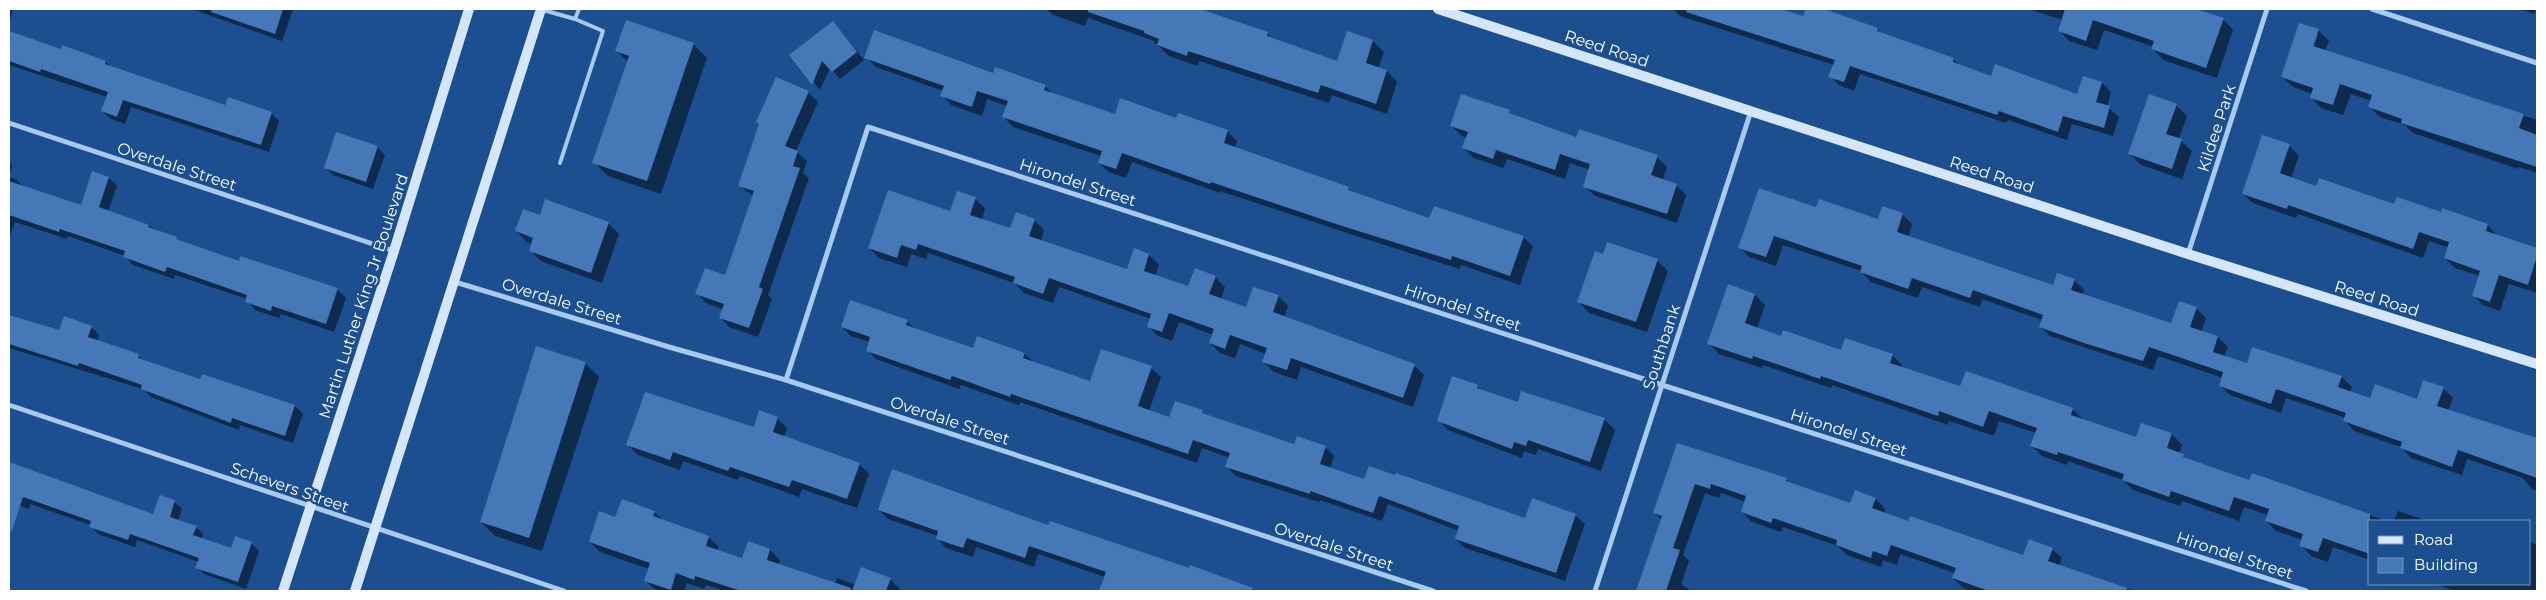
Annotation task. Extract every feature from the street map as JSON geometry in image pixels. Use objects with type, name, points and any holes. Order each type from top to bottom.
[{"type":"main road","name":"Martin Luther King Jr Boulevard","points":[[283,591],[394,251],[469,9]]},
{"type":"main road","points":[[355,591],[456,282],[540,9]]},
{"type":"main road","name":"Reed Road","points":[[1438,9],[2188,254],[2537,364]]},
{"type":"street","name":"Kildee Park","points":[[2188,254],[2267,9]]},
{"type":"street","points":[[2372,9],[2537,63]]},
{"type":"street","name":"Southbank","points":[[1594,591],[1751,112]]},
{"type":"street","name":"Overdale Street","points":[[9,123],[394,251]]},
{"type":"street","name":"Hirondel Street","points":[[786,380],[868,126],[1662,385],[2306,591]]},
{"type":"street","name":"Overdale Street","points":[[456,282],[669,347],[786,380],[1433,591]]},
{"type":"street","name":"Schevers Street","points":[[9,405],[376,530],[564,591]]},
{"type":"street","points":[[539,591],[542,584]]},
{"type":"lane","points":[[540,9],[575,19],[603,31],[560,163]]},
{"type":"lane","points":[[575,19],[579,9]]},
{"type":"building","points":[[212,9],[283,9],[275,34],[211,12]]},
{"type":"building","points":[[1088,9],[1200,9],[1268,32],[1267,36],[1337,61],[1347,31],[1373,40],[1366,63],[1387,70],[1376,104],[1321,85],[1318,93],[1188,51],[1187,56],[1157,45],[1159,39],[1144,33],[1144,31],[1088,12]]},
{"type":"building","points":[[1687,9],[1781,9],[1803,16],[1806,9],[1824,9],[1878,28],[1877,31],[1954,58],[1953,62],[1991,76],[1995,64],[2077,94],[2083,76],[2102,82],[2096,102],[2110,106],[2104,128],[2063,116],[2058,132],[1999,111],[1997,115],[1850,66],[1844,82],[1828,77],[1835,60],[1686,12]]},
{"type":"building","points":[[2065,9],[2196,9],[2224,18],[2206,68],[2151,49],[2154,41],[2093,20],[2086,41],[2058,31]]},
{"type":"building","points":[[626,20],[694,43],[647,181],[592,163],[629,56],[615,51]]},
{"type":"building","points":[[833,21],[857,52],[832,72],[822,61],[812,85],[789,55]]},
{"type":"building","points":[[2299,23],[2319,29],[2313,46],[2524,114],[2519,128],[2537,135],[2537,167],[2401,123],[2402,119],[2368,107],[2372,95],[2340,84],[2333,105],[2310,98],[2313,88],[2281,77]]},
{"type":"building","points":[[874,30],[993,73],[995,67],[1046,85],[1044,90],[1115,114],[1120,98],[1176,118],[1178,113],[1228,130],[1224,143],[1349,187],[1348,190],[1429,218],[1434,206],[1524,236],[1510,276],[1452,256],[1451,260],[1336,224],[1211,182],[1210,184],[1122,153],[1116,169],[1098,163],[1102,151],[1002,117],[1008,101],[977,91],[972,107],[940,96],[944,86],[864,58]]},
{"type":"building","points":[[9,31],[61,49],[62,45],[106,61],[105,64],[225,105],[228,97],[272,112],[261,145],[123,100],[117,117],[101,111],[108,92],[41,69],[40,72],[9,61]]},
{"type":"building","points":[[776,77],[809,91],[785,146],[798,151],[793,166],[800,168],[759,287],[763,289],[749,328],[719,318],[724,304],[695,294],[705,268],[725,275],[754,191],[738,186],[759,124],[756,122]]},
{"type":"building","points":[[1461,94],[1510,110],[1509,113],[1576,137],[1579,129],[1658,155],[1651,175],[1677,184],[1667,214],[1583,187],[1590,164],[1560,154],[1555,170],[1496,150],[1493,159],[1462,148],[1468,132],[1450,126]]},
{"type":"building","points":[[2149,94],[2177,104],[2166,134],[2182,139],[2172,169],[2128,154]]},
{"type":"building","points":[[336,132],[378,146],[366,182],[324,168]]},
{"type":"building","points":[[2262,135],[2290,144],[2280,173],[2316,186],[2319,178],[2394,204],[2397,197],[2441,212],[2442,208],[2488,224],[2486,231],[2537,248],[2537,256],[2528,285],[2499,275],[2490,302],[2472,296],[2480,271],[2444,258],[2449,242],[2419,232],[2413,249],[2288,205],[2287,209],[2242,194]]},
{"type":"building","points":[[92,171],[109,177],[99,207],[149,225],[148,227],[177,237],[176,239],[239,261],[240,256],[338,288],[326,324],[272,306],[271,311],[245,302],[247,295],[167,267],[165,272],[123,257],[125,251],[60,229],[59,232],[9,215],[9,181],[81,205]]},
{"type":"building","points":[[1759,188],[1816,207],[1819,199],[1878,219],[1882,206],[1903,213],[1897,232],[2053,285],[2057,273],[2075,279],[2071,290],[2171,323],[2179,301],[2197,307],[2190,327],[2218,336],[2213,352],[2247,363],[2252,347],[2342,376],[2338,387],[2370,398],[2375,384],[2417,399],[2423,380],[2444,387],[2437,406],[2537,438],[2537,478],[2458,450],[2452,467],[2400,448],[2402,442],[2343,421],[2346,413],[2276,389],[2271,404],[2219,386],[2223,372],[2149,347],[2143,361],[2087,344],[2039,327],[2043,315],[1973,290],[1970,298],[1912,278],[1908,289],[1860,272],[1862,266],[1774,236],[1766,257],[1738,248]]},
{"type":"building","points":[[888,190],[950,211],[957,191],[976,197],[970,215],[1010,228],[1016,212],[1035,219],[1029,236],[1127,269],[1134,248],[1149,254],[1144,271],[1188,286],[1195,268],[1216,276],[1209,294],[1246,307],[1253,287],[1279,295],[1273,312],[1415,364],[1403,398],[1291,358],[1287,370],[1262,362],[1267,348],[1230,335],[1225,349],[1209,343],[1214,329],[1169,313],[1162,332],[1147,327],[1151,314],[1049,278],[1043,294],[1013,283],[1015,277],[918,244],[916,250],[901,245],[897,258],[868,248]]},
{"type":"building","points":[[545,199],[609,222],[591,273],[529,251],[533,238],[515,231],[523,209],[540,215]]},
{"type":"building","points":[[1607,242],[1658,259],[1636,322],[1577,302],[1595,251],[1603,254]]},
{"type":"building","points":[[1728,284],[1755,294],[1745,323],[1781,336],[1783,330],[1841,350],[1845,338],[1893,354],[1890,363],[1960,386],[1966,371],[2073,408],[2071,415],[2136,437],[2141,423],[2172,433],[2167,448],[2184,454],[2183,457],[2249,480],[2252,473],[2370,514],[2370,520],[2368,520],[2368,553],[2323,538],[2318,552],[2299,546],[2303,534],[2265,521],[2269,509],[2234,497],[2229,511],[2171,491],[2169,497],[2122,480],[2124,474],[2058,452],[2057,455],[2030,446],[2037,428],[1989,411],[1983,427],[1939,411],[1938,416],[1821,376],[1820,379],[1753,356],[1752,359],[1707,344]]},
{"type":"building","points":[[850,300],[908,320],[906,325],[973,348],[977,336],[1025,353],[1023,358],[1090,381],[1101,349],[1152,366],[1138,406],[1169,417],[1175,401],[1203,410],[1202,413],[1294,444],[1297,436],[1326,446],[1320,464],[1364,479],[1369,466],[1395,475],[1396,473],[1525,518],[1532,498],[1576,514],[1556,573],[1455,539],[1459,526],[1379,496],[1373,513],[1310,491],[1310,494],[1225,467],[1230,453],[1193,440],[1188,454],[1011,394],[1010,397],[952,376],[950,380],[866,351],[870,337],[841,327]]},
{"type":"building","points":[[9,315],[59,330],[64,316],[92,326],[88,337],[139,354],[138,358],[200,379],[202,374],[295,405],[285,436],[232,418],[231,423],[141,389],[142,385],[79,363],[78,366],[9,344]]},
{"type":"building","points":[[536,346],[586,362],[529,538],[480,522]]},
{"type":"building","points":[[1452,376],[1478,385],[1477,388],[1518,402],[1521,391],[1605,418],[1590,462],[1528,440],[1526,446],[1514,442],[1512,449],[1437,421]]},
{"type":"building","points":[[645,392],[754,427],[759,410],[778,417],[773,432],[860,463],[847,499],[792,480],[789,487],[730,467],[728,471],[673,452],[670,460],[626,445]]},
{"type":"building","points":[[1677,443],[1787,478],[1786,481],[1850,503],[1855,490],[1876,498],[1872,508],[1908,521],[1910,516],[2023,555],[2029,539],[2053,548],[2048,561],[2127,588],[2126,591],[1989,591],[1952,578],[1956,568],[1891,545],[1887,556],[1873,551],[1871,558],[1836,545],[1837,540],[1773,518],[1771,523],[1741,512],[1746,496],[1711,484],[1710,489],[1695,484],[1673,548],[1680,550],[1666,591],[1636,591],[1662,516],[1653,513]]},
{"type":"building","points":[[9,462],[153,514],[160,495],[175,500],[170,517],[197,526],[193,535],[231,548],[235,536],[252,542],[238,582],[195,568],[199,558],[130,534],[128,540],[89,527],[91,521],[23,497],[12,531],[9,531]]},
{"type":"building","points":[[892,469],[1048,525],[1050,521],[1189,568],[1190,565],[1253,588],[1252,591],[1099,591],[1106,572],[1029,546],[1025,558],[967,538],[963,548],[936,539],[938,531],[878,510]]},
{"type":"building","points":[[622,499],[655,511],[653,516],[709,536],[706,546],[742,558],[748,541],[770,549],[767,560],[851,588],[850,591],[741,591],[695,576],[694,580],[676,573],[671,590],[644,581],[650,563],[589,542],[599,511],[615,517]]},
{"type":"building","points":[[861,567],[891,578],[886,591],[852,591]]}]
